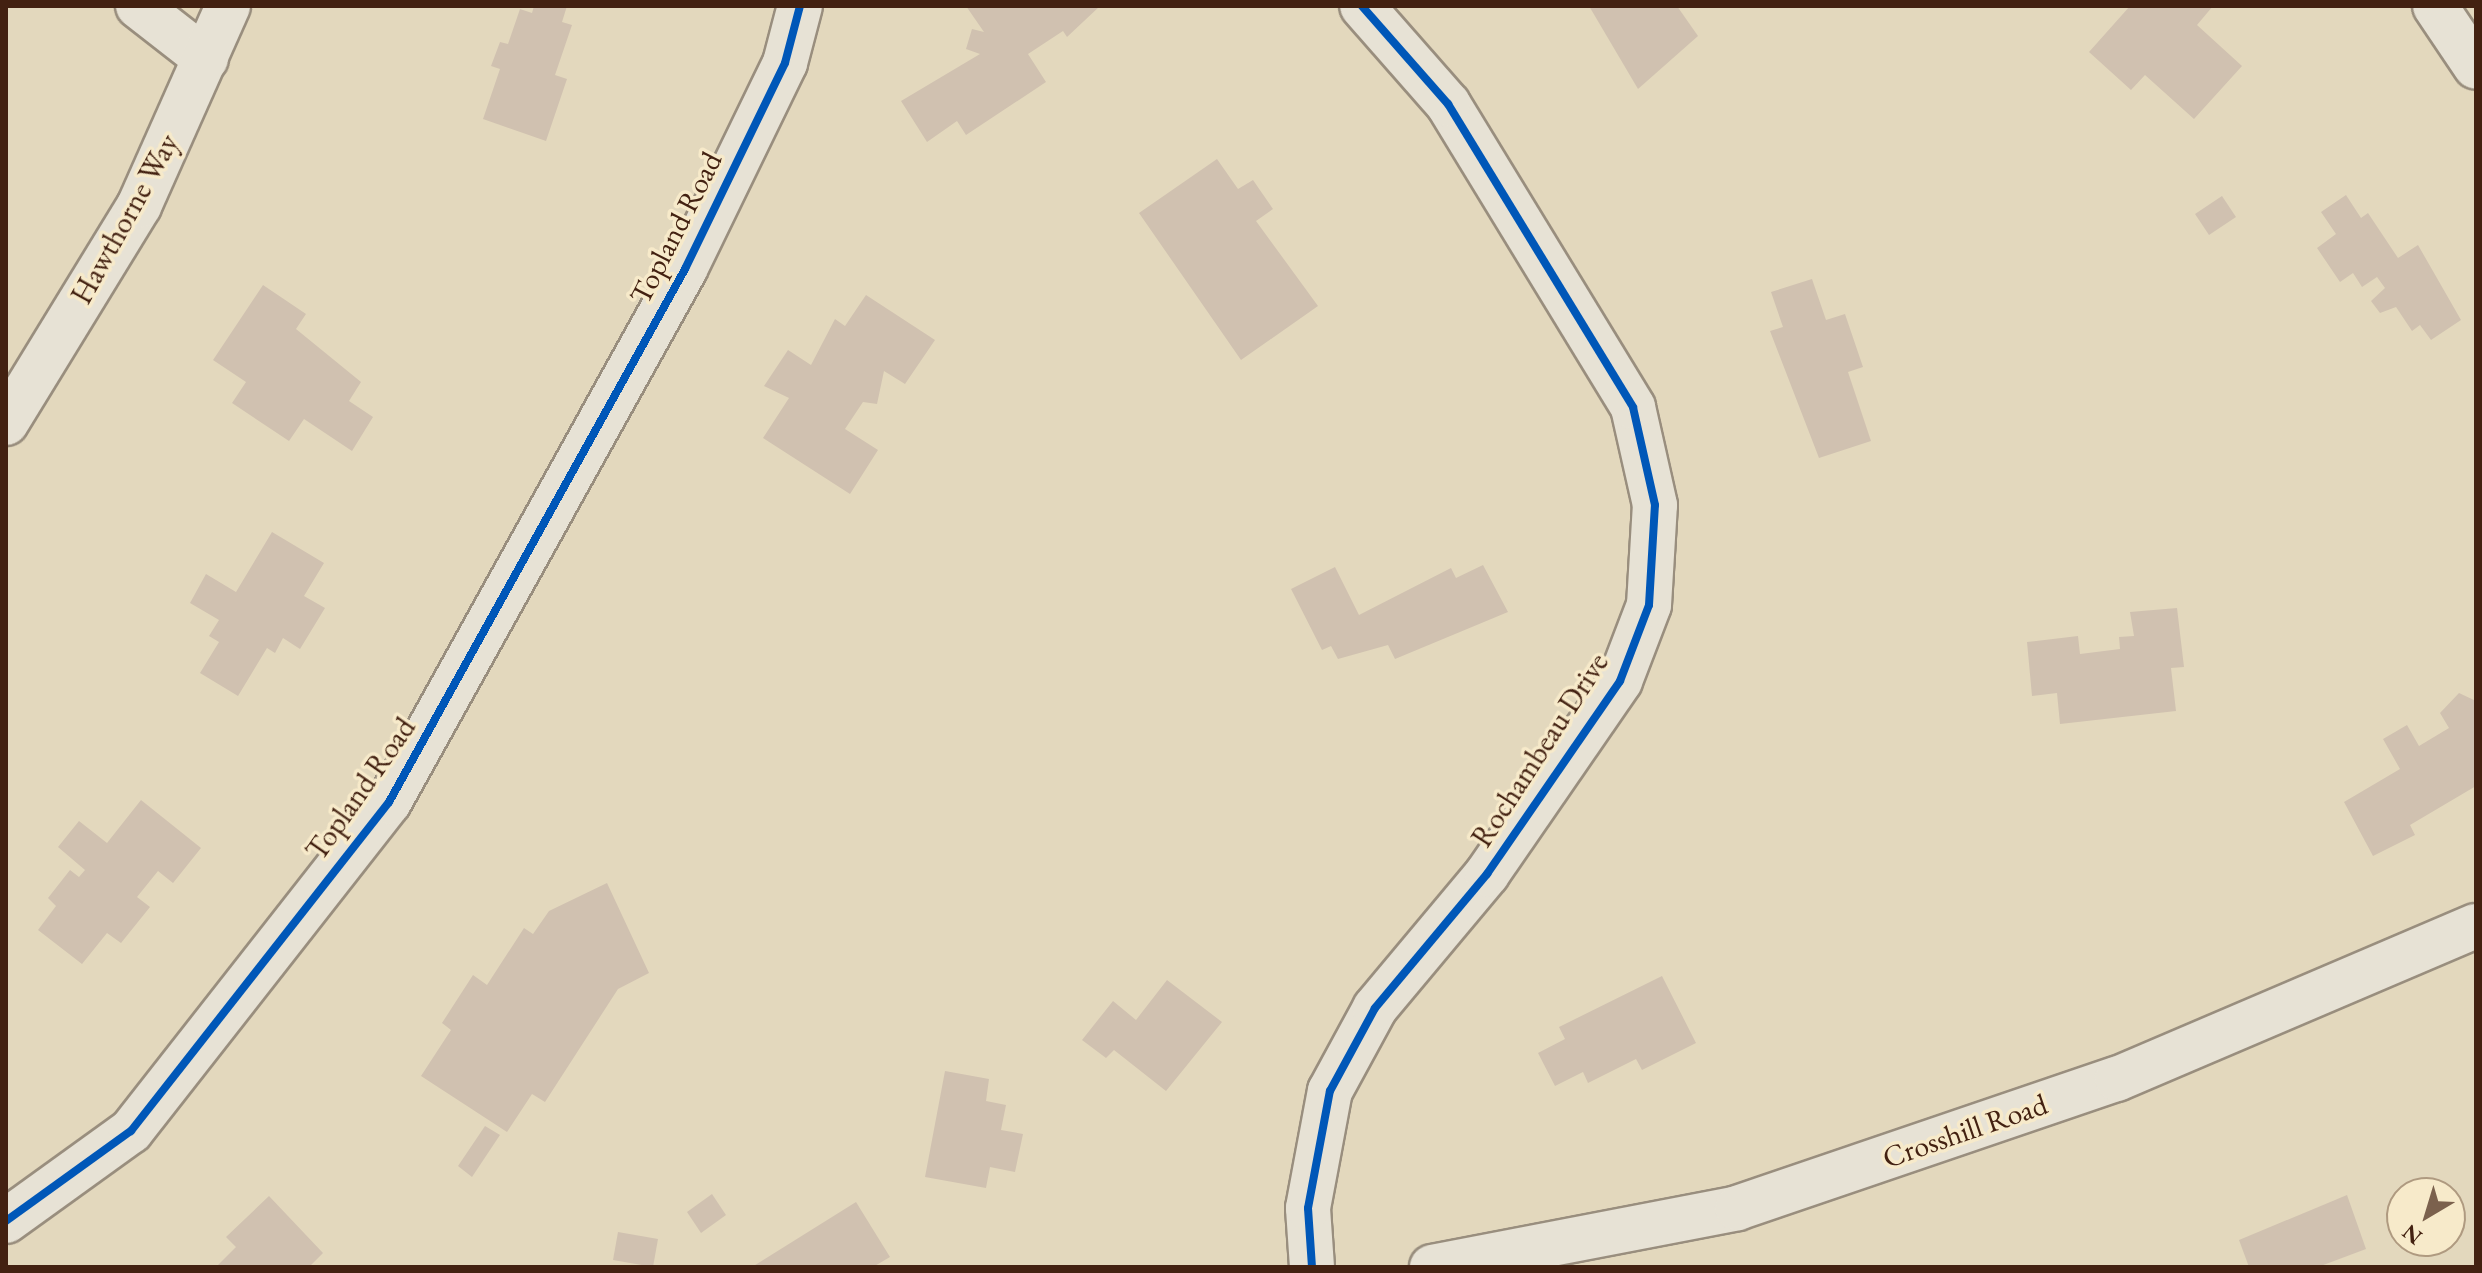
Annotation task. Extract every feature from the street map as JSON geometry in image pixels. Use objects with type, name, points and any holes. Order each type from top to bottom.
[{"type":"street","points":[[138,6],[206,59]]},
{"type":"street","name":"Hawthorne Way","points":[[6,423],[139,206],[228,6]]},
{"type":"street","name":"Topland Road","points":[[6,1221],[131,1131],[389,802],[685,269],[785,63],[800,6]]},
{"type":"street","name":"Rochambeau Drive","points":[[1312,1267],[1308,1208],[1330,1091],[1375,1008],[1487,874],[1620,681],[1649,605],[1655,505],[1633,407],[1448,104],[1362,6]]},
{"type":"street","points":[[2435,6],[2476,67]]},
{"type":"street","name":"Crosshill Road","points":[[1432,1267],[1737,1208],[2117,1079],[2476,926]]},
{"type":"building","points":[[534,6],[567,6],[562,22],[572,25],[555,75],[567,79],[546,141],[483,119],[500,69],[491,66],[500,42],[508,44],[520,9],[532,13]]},
{"type":"building","points":[[966,6],[1100,6],[1067,37],[1063,31],[1028,54],[1046,82],[966,135],[957,121],[927,142],[901,101],[980,54],[966,49],[972,29],[984,32]]},
{"type":"building","points":[[1589,6],[1677,6],[1698,36],[1638,89]]},
{"type":"building","points":[[2130,6],[2213,6],[2197,25],[2242,66],[2194,119],[2145,75],[2131,90],[2089,52]]},
{"type":"building","points":[[1217,159],[1238,189],[1253,180],[1273,209],[1256,221],[1318,306],[1241,360],[1139,213]]},
{"type":"building","points":[[2346,195],[2361,218],[2368,213],[2398,258],[2418,245],[2461,320],[2431,340],[2420,325],[2412,331],[2396,307],[2380,313],[2371,301],[2385,288],[2377,277],[2362,287],[2353,273],[2340,282],[2317,248],[2336,234],[2321,212]]},
{"type":"building","points":[[2222,196],[2236,217],[2209,235],[2195,214]]},
{"type":"building","points":[[1812,279],[1826,320],[1845,314],[1863,367],[1848,372],[1871,441],[1819,458],[1770,331],[1783,327],[1771,292]]},
{"type":"building","points":[[263,285],[306,314],[296,329],[361,382],[349,401],[373,417],[352,451],[304,419],[289,441],[232,403],[246,382],[213,360]]},
{"type":"building","points":[[866,295],[935,340],[905,384],[884,371],[877,404],[863,402],[845,429],[878,450],[850,494],[763,438],[789,398],[764,386],[788,350],[811,365],[835,319],[845,326]]},
{"type":"building","points":[[272,532],[324,563],[304,596],[325,608],[300,649],[283,638],[275,653],[267,648],[238,696],[200,673],[219,642],[209,636],[219,620],[190,603],[206,574],[236,592]]},
{"type":"building","points":[[1483,565],[1508,612],[1395,659],[1388,645],[1338,659],[1331,646],[1322,650],[1291,589],[1335,567],[1359,615],[1451,568],[1456,578]]},
{"type":"building","points":[[2177,608],[2184,667],[2171,668],[2176,711],[2060,724],[2057,693],[2032,696],[2027,642],[2078,636],[2080,654],[2120,649],[2119,637],[2134,636],[2130,612]]},
{"type":"building","points":[[2459,693],[2476,701],[2476,786],[2410,825],[2415,835],[2373,856],[2344,802],[2400,769],[2383,739],[2407,725],[2419,746],[2449,728],[2440,713]]},
{"type":"building","points":[[141,800],[201,848],[173,883],[158,871],[137,897],[150,907],[121,943],[107,933],[82,964],[38,930],[56,906],[48,898],[70,870],[79,877],[85,870],[58,847],[79,821],[107,843]]},
{"type":"building","points":[[607,883],[649,973],[618,989],[545,1102],[532,1094],[507,1132],[421,1076],[451,1030],[442,1023],[473,975],[487,985],[524,928],[533,934],[549,911]]},
{"type":"building","points":[[1662,976],[1696,1043],[1642,1070],[1636,1059],[1588,1083],[1583,1072],[1555,1086],[1538,1053],[1565,1039],[1559,1027]]},
{"type":"building","points":[[1167,980],[1222,1022],[1166,1091],[1114,1050],[1106,1058],[1082,1040],[1113,1001],[1136,1020]]},
{"type":"building","points":[[945,1071],[989,1079],[986,1101],[1006,1105],[1001,1130],[1023,1134],[1015,1172],[990,1167],[986,1188],[925,1177]]},
{"type":"building","points":[[485,1126],[500,1135],[472,1177],[458,1166]]},
{"type":"building","points":[[712,1194],[726,1215],[701,1233],[687,1212]]},
{"type":"building","points":[[2347,1195],[2366,1249],[2318,1267],[2249,1267],[2239,1240]]},
{"type":"building","points":[[269,1196],[323,1253],[309,1267],[216,1267],[236,1247],[226,1237]]},
{"type":"building","points":[[856,1202],[890,1257],[873,1267],[752,1267]]},
{"type":"building","points":[[618,1232],[658,1239],[653,1267],[613,1260]]},
{"type":"cycle path","points":[[6,1221],[131,1131],[389,802],[685,269],[785,63],[800,6]]},
{"type":"cycle path","points":[[1312,1267],[1308,1208],[1330,1091],[1375,1008],[1487,874],[1620,681],[1649,605],[1655,505],[1633,407],[1448,104],[1362,6]]}]
